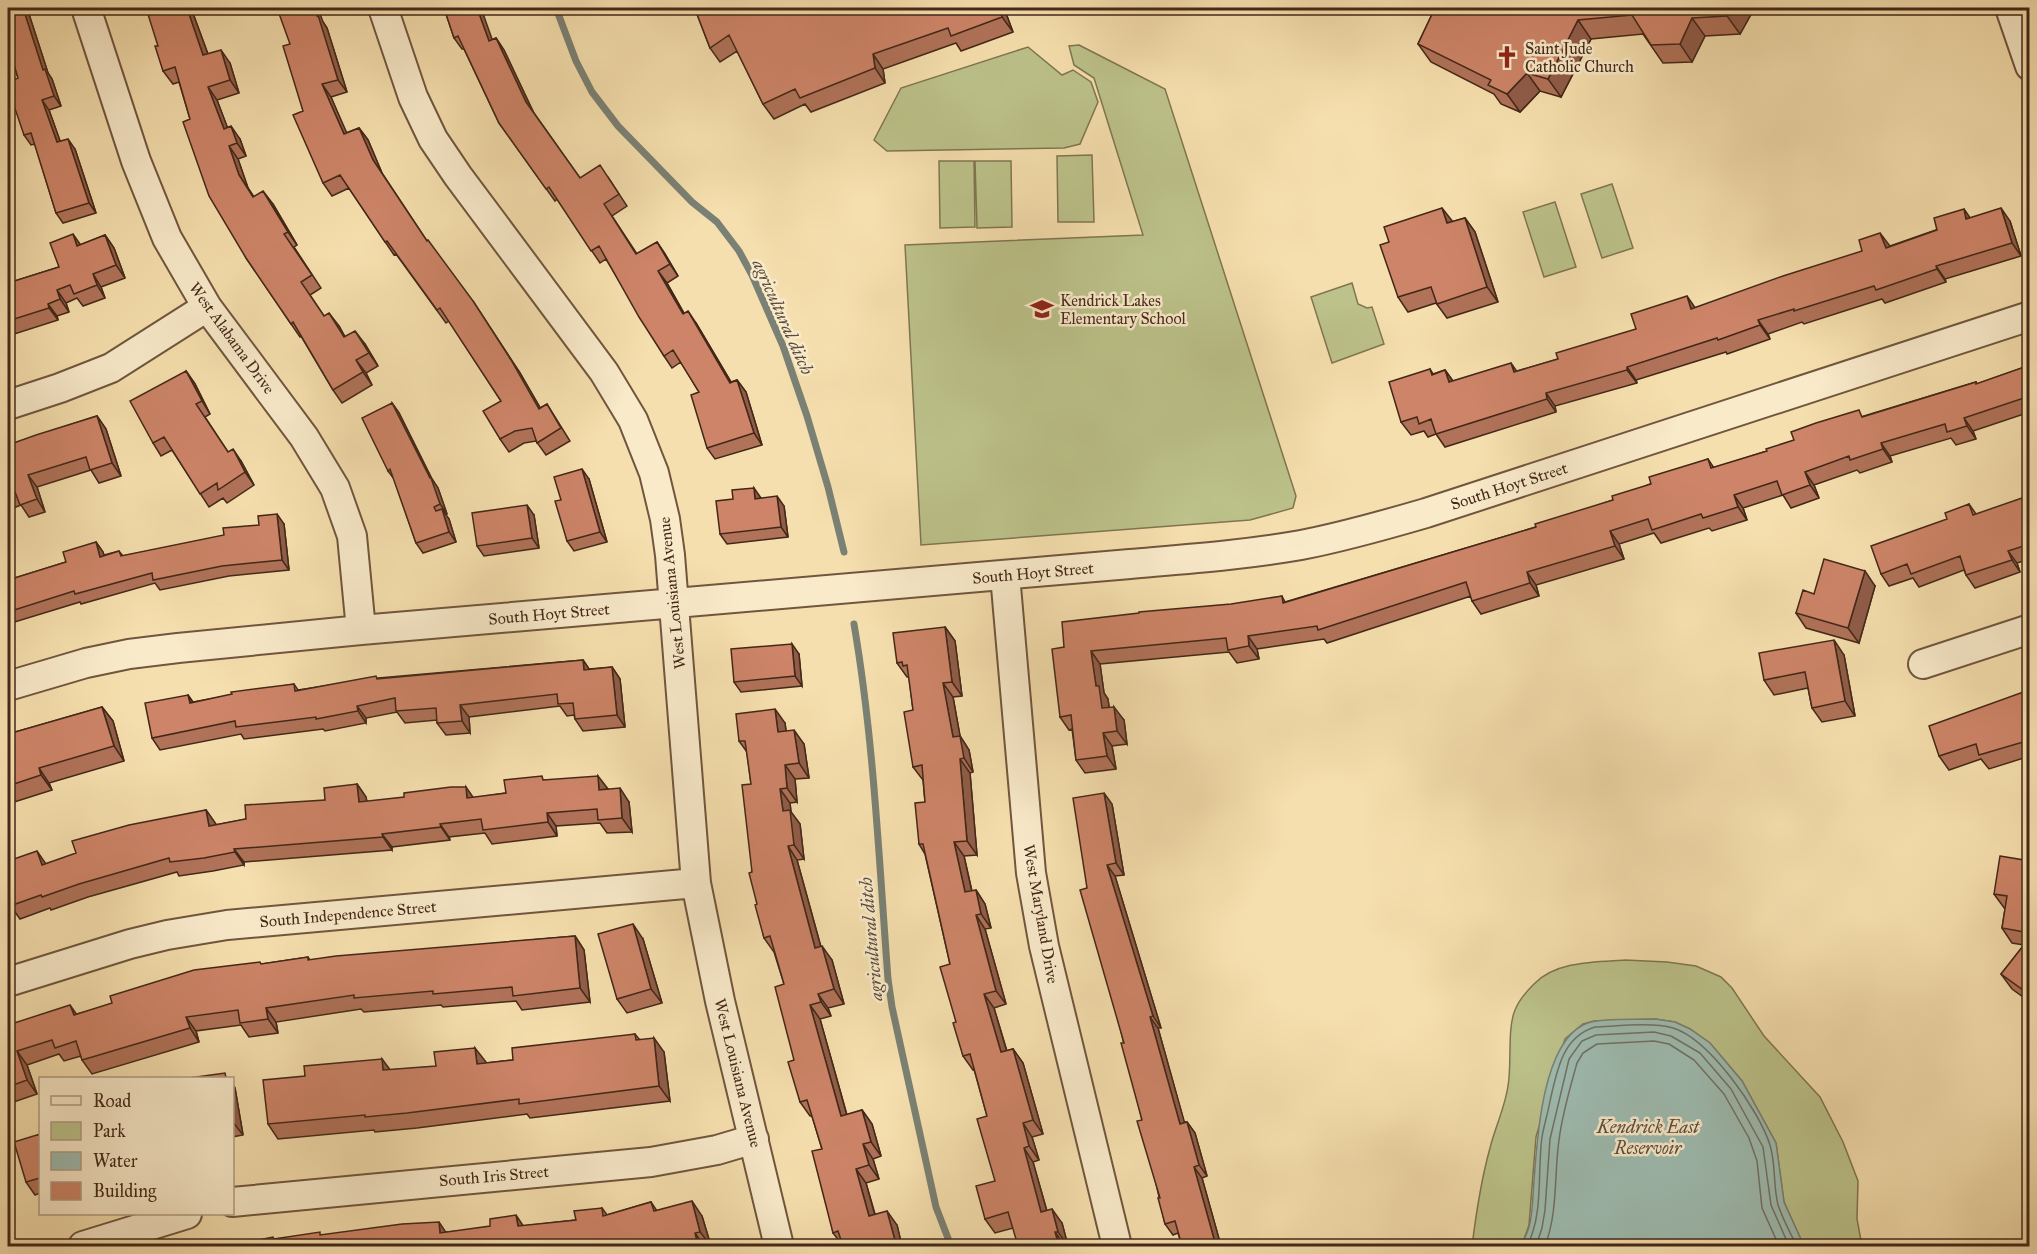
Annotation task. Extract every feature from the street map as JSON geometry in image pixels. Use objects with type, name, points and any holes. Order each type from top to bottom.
[{"type":"street","name":"West Alabama Drive","points":[[86,8],[136,161],[153,205],[182,266],[207,307],[304,437],[335,488],[352,536],[362,630]]},
{"type":"street","name":"West Louisiana Avenue","points":[[383,8],[413,97],[433,139],[604,372],[633,420],[650,460],[661,498],[670,555],[696,883],[717,991],[779,1246]]},
{"type":"street","points":[[2010,8],[2024,33],[2030,66]]},
{"type":"street","points":[[8,405],[111,368],[207,307]]},
{"type":"street","name":"South Hoyt Street","points":[[8,686],[86,663],[129,654],[362,630],[1248,553],[1301,545],[1352,534],[1426,513],[2030,316]]},
{"type":"street","name":"West Maryland Drive","points":[[1005,575],[1031,873],[1044,946],[1117,1246]]},
{"type":"street","points":[[1923,664],[2030,629]]},
{"type":"street","name":"South Independence Street","points":[[8,982],[130,944],[228,925],[696,883]]},
{"type":"street","name":"South Iris Street","points":[[234,1202],[651,1162],[717,1150],[754,1139]]},
{"type":"street","points":[[83,1246],[184,1215]]},
{"type":"green space","points":[[1079,45],[1165,89],[1296,496],[1293,508],[1250,520],[921,545],[905,245],[1143,235],[1094,78],[1074,65],[1069,46]]},
{"type":"green space","points":[[1028,47],[1062,75],[1073,70],[1091,82],[1098,102],[1080,144],[1064,148],[887,151],[874,140],[901,88]]},
{"type":"green space","points":[[1092,155],[1094,222],[1058,222],[1057,156]]},
{"type":"green space","points":[[939,161],[974,161],[975,227],[940,228]]},
{"type":"green space","points":[[975,161],[1011,161],[1012,227],[977,228]]},
{"type":"green space","points":[[1612,184],[1633,248],[1602,258],[1581,194]]},
{"type":"green space","points":[[1555,202],[1576,267],[1544,277],[1523,212]]},
{"type":"green space","points":[[1352,283],[1358,304],[1367,308],[1372,307],[1384,344],[1332,363],[1311,297]]},
{"type":"green space","points":[[1625,960],[1696,966],[1721,977],[1732,988],[1764,1036],[1820,1097],[1843,1142],[1858,1181],[1857,1219],[1862,1246],[1804,1246],[1784,1202],[1776,1143],[1742,1081],[1710,1043],[1675,1022],[1655,1019],[1594,1021],[1583,1024],[1565,1039],[1536,1137],[1529,1225],[1523,1242],[1519,1246],[1472,1246],[1484,1172],[1507,1094],[1511,1027],[1517,1006],[1534,984],[1553,971],[1589,962]]},
{"type":"water","name":"Kendrick East Reservoir","points":[[1655,1019],[1675,1022],[1710,1043],[1742,1081],[1776,1143],[1784,1202],[1804,1246],[1519,1246],[1530,1224],[1540,1119],[1550,1073],[1558,1052],[1569,1036],[1589,1022]]},
{"type":"building","points":[[8,8],[23,8],[54,96],[42,100],[57,142],[68,139],[89,203],[56,213],[31,133],[24,135],[8,88],[8,82],[18,78],[8,44]]},
{"type":"building","points":[[146,8],[187,8],[203,55],[221,50],[230,80],[208,87],[224,129],[231,126],[237,143],[229,146],[239,175],[253,197],[263,191],[288,232],[284,234],[312,275],[301,282],[324,316],[329,313],[344,337],[355,331],[369,353],[356,360],[363,372],[333,390],[293,322],[291,324],[246,258],[209,196],[183,122],[190,119],[175,67],[163,71]]},
{"type":"building","points":[[277,8],[314,8],[338,80],[322,84],[344,134],[359,128],[373,160],[427,241],[473,301],[539,409],[547,404],[561,428],[537,443],[532,428],[515,431],[500,439],[483,411],[501,401],[440,308],[437,310],[387,241],[385,242],[340,175],[323,183],[293,115],[303,111],[283,46],[290,44]]},
{"type":"building","points":[[444,8],[477,8],[489,41],[496,38],[526,102],[580,178],[600,165],[619,194],[604,204],[636,254],[657,242],[670,264],[658,271],[683,314],[688,311],[730,383],[737,380],[754,433],[707,448],[691,395],[699,392],[673,350],[664,356],[599,246],[591,251],[549,187],[546,189],[499,123],[458,36],[454,38]]},
{"type":"building","points":[[999,8],[1002,17],[951,36],[948,28],[873,54],[875,68],[800,98],[795,89],[763,104],[729,35],[710,48],[695,9]]},
{"type":"building","name":"Saint Jude Catholic Church","points":[[1435,8],[1731,8],[1727,16],[1692,18],[1680,44],[1651,45],[1632,15],[1578,20],[1548,79],[1527,73],[1507,94],[1488,85],[1491,80],[1418,44]]},
{"type":"building","points":[[1442,208],[1447,223],[1465,218],[1487,287],[1437,304],[1431,287],[1398,297],[1380,245],[1389,242],[1384,227]]},
{"type":"building","points":[[2001,208],[2012,243],[1936,266],[1937,269],[1876,290],[1874,286],[1758,320],[1760,325],[1718,340],[1717,338],[1627,367],[1627,370],[1546,393],[1547,399],[1436,434],[1431,419],[1419,424],[1417,417],[1401,422],[1389,382],[1430,369],[1432,375],[1445,370],[1449,382],[1511,363],[1514,372],[1558,359],[1556,353],[1636,329],[1631,314],[1687,296],[1691,309],[1862,251],[1859,240],[1880,233],[1886,248],[1937,230],[1934,218],[1964,209],[1966,219]]},
{"type":"building","points":[[73,234],[77,246],[105,235],[116,265],[93,274],[97,285],[74,294],[70,285],[57,290],[60,299],[48,304],[49,308],[8,321],[8,283],[59,267],[50,243]]},
{"type":"building","points":[[2030,365],[2030,396],[1964,418],[1967,426],[1947,432],[1945,424],[1881,443],[1883,449],[1850,460],[1849,456],[1805,472],[1810,485],[1782,495],[1777,481],[1734,495],[1738,507],[1703,518],[1701,514],[1652,530],[1648,519],[1610,531],[1615,546],[1527,572],[1530,583],[1472,601],[1466,582],[1318,630],[1317,626],[1248,636],[1249,646],[1228,650],[1226,638],[1091,651],[1102,708],[1114,707],[1117,731],[1103,733],[1107,756],[1076,760],[1071,715],[1060,717],[1052,649],[1064,647],[1062,622],[1231,604],[1282,596],[1283,603],[1536,527],[1535,524],[1613,500],[1612,496],[1651,484],[1649,477],[1708,459],[1711,468],[1767,451],[1766,449],[1794,440],[1791,432],[1816,423],[1859,410],[1862,417],[1976,382],[1976,384]]},
{"type":"building","points":[[186,371],[202,401],[196,404],[228,452],[233,449],[245,472],[218,490],[217,483],[200,494],[164,437],[153,443],[130,401]]},
{"type":"building","points":[[392,403],[431,478],[440,504],[434,507],[436,511],[442,509],[449,532],[416,543],[390,469],[388,471],[362,418]]},
{"type":"building","points":[[97,416],[112,463],[90,470],[86,457],[28,475],[37,499],[20,505],[15,492],[8,494],[8,445]]},
{"type":"building","points":[[582,469],[600,532],[567,541],[555,501],[561,500],[554,477]]},
{"type":"building","points":[[754,488],[755,499],[777,496],[781,527],[720,534],[716,501],[733,499],[732,490]]},
{"type":"building","points":[[2022,498],[2027,513],[2030,513],[2030,544],[2008,551],[2012,560],[1966,575],[1960,556],[1911,574],[1907,564],[1881,574],[1871,546],[1947,519],[1945,513],[1969,504],[1973,515]]},
{"type":"building","points":[[527,505],[532,538],[477,546],[472,513]]},
{"type":"building","points":[[277,514],[282,560],[222,566],[153,580],[152,573],[75,594],[74,591],[8,612],[8,580],[66,562],[63,552],[96,542],[100,557],[119,551],[121,556],[224,535],[223,528],[259,525],[258,516]]},
{"type":"building","points":[[1824,559],[1865,571],[1848,628],[1796,613],[1803,590],[1814,594]]},
{"type":"building","points":[[945,627],[952,682],[943,683],[953,737],[960,736],[964,758],[960,759],[967,841],[954,842],[965,892],[976,890],[981,914],[976,915],[996,991],[984,994],[1001,1052],[1013,1049],[1033,1120],[1023,1123],[1029,1146],[1024,1148],[1041,1212],[1052,1209],[1059,1246],[1018,1246],[1008,1212],[985,1219],[976,1186],[995,1181],[977,1119],[987,1116],[970,1054],[963,1056],[940,967],[950,964],[923,844],[919,844],[915,803],[925,802],[922,765],[913,767],[904,712],[913,710],[907,665],[903,666],[902,662],[897,663],[893,633]]},
{"type":"building","points":[[1834,640],[1845,701],[1812,708],[1805,672],[1764,680],[1759,653]]},
{"type":"building","points":[[792,644],[795,676],[734,682],[731,649]]},
{"type":"building","points":[[583,660],[584,670],[612,667],[617,715],[575,719],[573,703],[558,704],[557,694],[460,705],[462,721],[437,723],[436,708],[396,711],[395,698],[357,706],[358,711],[316,719],[316,717],[236,727],[235,721],[152,738],[145,703],[188,695],[190,703],[232,694],[231,692],[294,684],[295,691],[376,676],[377,679]]},
{"type":"building","points":[[2030,671],[2030,740],[1979,755],[1976,744],[1939,756],[1929,726],[2029,690],[2024,672]]},
{"type":"building","points":[[102,707],[114,746],[39,768],[41,775],[8,786],[8,734]]},
{"type":"building","points":[[775,709],[778,732],[794,730],[799,763],[785,765],[787,788],[780,789],[783,811],[790,810],[794,845],[788,846],[815,948],[822,946],[834,989],[818,994],[821,1002],[810,1005],[841,1116],[862,1110],[871,1142],[863,1144],[869,1165],[856,1169],[869,1216],[887,1211],[896,1244],[888,1246],[843,1246],[838,1231],[833,1233],[812,1151],[822,1149],[807,1100],[800,1102],[788,1062],[794,1060],[775,987],[784,984],[770,936],[764,938],[749,873],[752,872],[742,785],[751,784],[745,741],[739,741],[736,714]]},
{"type":"building","points":[[542,776],[543,780],[598,776],[599,790],[620,788],[622,818],[598,820],[597,809],[547,813],[548,822],[483,830],[481,819],[440,824],[441,827],[382,834],[383,837],[234,849],[235,852],[204,858],[170,862],[169,858],[10,906],[8,899],[8,861],[37,851],[42,865],[76,853],[72,841],[129,825],[206,810],[209,826],[246,819],[245,805],[325,800],[324,788],[357,784],[359,802],[404,797],[404,793],[451,787],[466,787],[467,798],[506,793],[504,780]]},
{"type":"building","points":[[1104,793],[1116,863],[1107,865],[1153,1016],[1150,1017],[1180,1124],[1187,1122],[1199,1165],[1194,1167],[1216,1246],[1182,1246],[1175,1221],[1165,1224],[1158,1198],[1160,1198],[1137,1121],[1142,1120],[1121,1043],[1124,1043],[1080,890],[1087,888],[1073,798]]},
{"type":"building","points":[[2000,856],[2030,861],[2030,933],[2002,928],[2007,896],[1994,894]]},
{"type":"building","points":[[633,924],[651,989],[617,999],[598,934]]},
{"type":"building","points":[[575,936],[580,988],[513,996],[512,987],[354,998],[354,995],[266,1008],[268,1019],[240,1023],[238,1010],[186,1017],[190,1028],[82,1060],[76,1041],[55,1048],[52,1040],[17,1051],[27,1080],[8,1087],[8,1025],[70,1005],[74,1015],[112,1003],[110,996],[194,970],[308,957],[308,960]]},
{"type":"building","points":[[2027,941],[2030,942],[2030,995],[2001,974]]},
{"type":"building","points":[[635,1034],[636,1040],[654,1038],[659,1086],[519,1104],[519,1099],[407,1113],[268,1124],[263,1080],[305,1076],[304,1066],[382,1059],[383,1070],[436,1066],[434,1052],[475,1048],[477,1064],[513,1060],[512,1048]]},
{"type":"building","points":[[225,1073],[226,1077],[196,1077]]},
{"type":"building","points":[[39,1134],[39,1178],[26,1182],[14,1142]]},
{"type":"building","points":[[692,1201],[700,1232],[695,1233],[698,1246],[229,1246],[273,1237],[274,1239],[320,1232],[320,1235],[402,1224],[439,1222],[440,1233],[490,1226],[490,1219],[516,1215],[518,1226],[576,1220],[574,1211],[602,1208],[603,1216],[651,1202],[654,1211]]},
{"type":"waterway","name":"agricultural ditch","points":[[556,8],[576,61],[592,92],[618,126],[692,202],[717,222],[739,251],[752,275],[783,346],[807,416],[844,552]]},
{"type":"waterway","name":"agricultural ditch","points":[[854,624],[871,757],[892,1007],[936,1207],[951,1246]]},
{"type":"place","name":"Saint Jude Catholic Church","points":[[1507,57]]},
{"type":"place","name":"Kendrick Lakes Elementary School","points":[[1042,309]]}]
